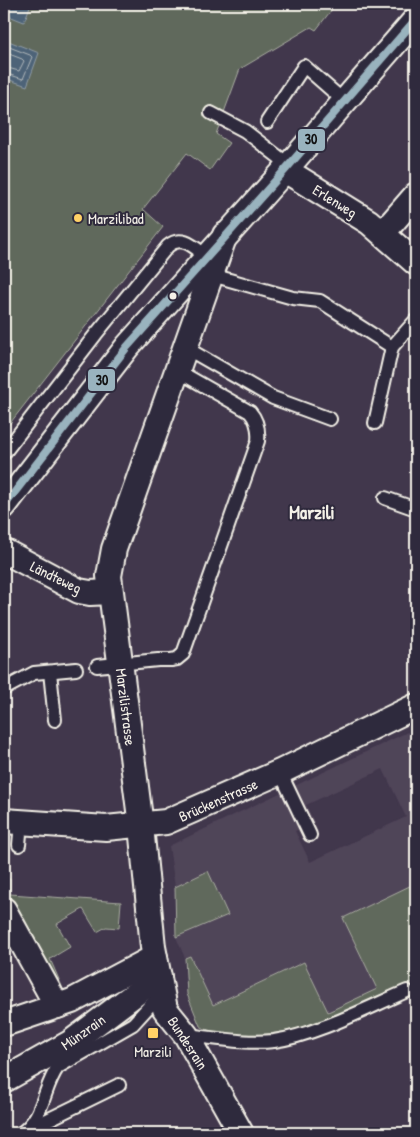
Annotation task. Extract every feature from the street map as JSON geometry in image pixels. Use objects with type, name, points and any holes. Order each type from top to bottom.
[{"type":"street","name":"Marzilistrasse","points":[[157,968],[141,826],[110,592],[109,569],[114,549],[185,374],[186,348],[209,266],[225,235],[416,19]]},
{"type":"street","name":"Erlenweg","points":[[287,167],[369,222],[416,263]]},
{"type":"street","points":[[383,233],[416,195]]},
{"type":"street","points":[[4,506],[126,347],[209,266]]},
{"type":"street","name":"Ländteweg","points":[[4,551],[79,591],[90,593],[110,592]]},
{"type":"street","name":"Brückenstrasse","points":[[12,821],[106,828],[141,826],[173,820],[280,772],[416,706]]},
{"type":"street","points":[[4,910],[57,1006]]},
{"type":"street","points":[[4,1024],[72,1001],[157,968]]},
{"type":"street","name":"Bundesrain","points":[[157,968],[165,1009],[186,1035],[241,1133]]},
{"type":"street","name":"Münzrain","points":[[4,1080],[70,1043],[157,968]]},
{"type":"lane","points":[[267,122],[304,66],[344,101]]},
{"type":"lane","points":[[211,113],[246,131],[287,167]]},
{"type":"lane","points":[[4,453],[96,334],[168,246],[175,242],[186,242],[209,266],[293,298],[320,301],[392,347]]},
{"type":"lane","points":[[375,423],[392,347],[416,320]]},
{"type":"lane","points":[[186,348],[273,398],[330,419]]},
{"type":"lane","points":[[97,666],[177,659],[186,649],[258,438],[255,420],[250,412],[185,374]]},
{"type":"lane","points":[[385,498],[416,509]]},
{"type":"lane","points":[[4,689],[34,674],[76,669]]},
{"type":"lane","points":[[50,672],[56,720]]},
{"type":"lane","points":[[280,772],[310,835]]},
{"type":"lane","points":[[12,821],[19,845]]},
{"type":"lane","points":[[22,1133],[36,1118],[58,1068],[133,1024],[157,968]]},
{"type":"lane","points":[[186,1035],[246,1042],[274,1041],[300,1035],[407,991]]},
{"type":"lane","points":[[22,1133],[119,1085]]},
{"type":"shaded area","points":[[416,728],[416,883],[343,918],[377,989],[328,1012],[304,962],[213,1005],[190,956],[185,958],[176,937],[227,915],[208,871],[175,887],[169,846]],"holes":[[[383,769],[406,817],[310,862],[295,831],[314,822],[306,805]]]},
{"type":"green space","name":"Marzilibad","points":[[4,4],[336,4],[316,30],[311,27],[240,69],[216,134],[229,143],[210,170],[187,153],[143,209],[163,227],[4,431]]},
{"type":"green space","points":[[208,871],[228,915],[176,937],[175,887]]},
{"type":"green space","points":[[4,879],[10,879],[10,894],[121,902],[119,928],[106,927],[97,932],[83,909],[57,924],[70,947],[50,959],[64,991],[58,994],[40,953],[16,907],[11,910],[4,896]]},
{"type":"green space","points":[[416,883],[416,981],[329,1019],[284,1032],[261,1035],[223,1034],[200,1026],[187,994],[185,958],[190,956],[213,1005],[304,962],[328,1012],[377,989],[343,918]]},
{"type":"water","points":[[4,4],[31,4],[24,22],[4,14]]},
{"type":"water","points":[[6,40],[39,53],[27,86],[4,78],[4,45]]},
{"type":"transit line","name":"30","points":[[4,506],[127,347],[285,170],[416,19]]},
{"type":"place","name":"Marzilibad","points":[[78,218]]},
{"type":"place","name":"Marzili","points":[[153,1033]]},
{"type":"district","name":"Marzili","points":[[312,512]]}]
